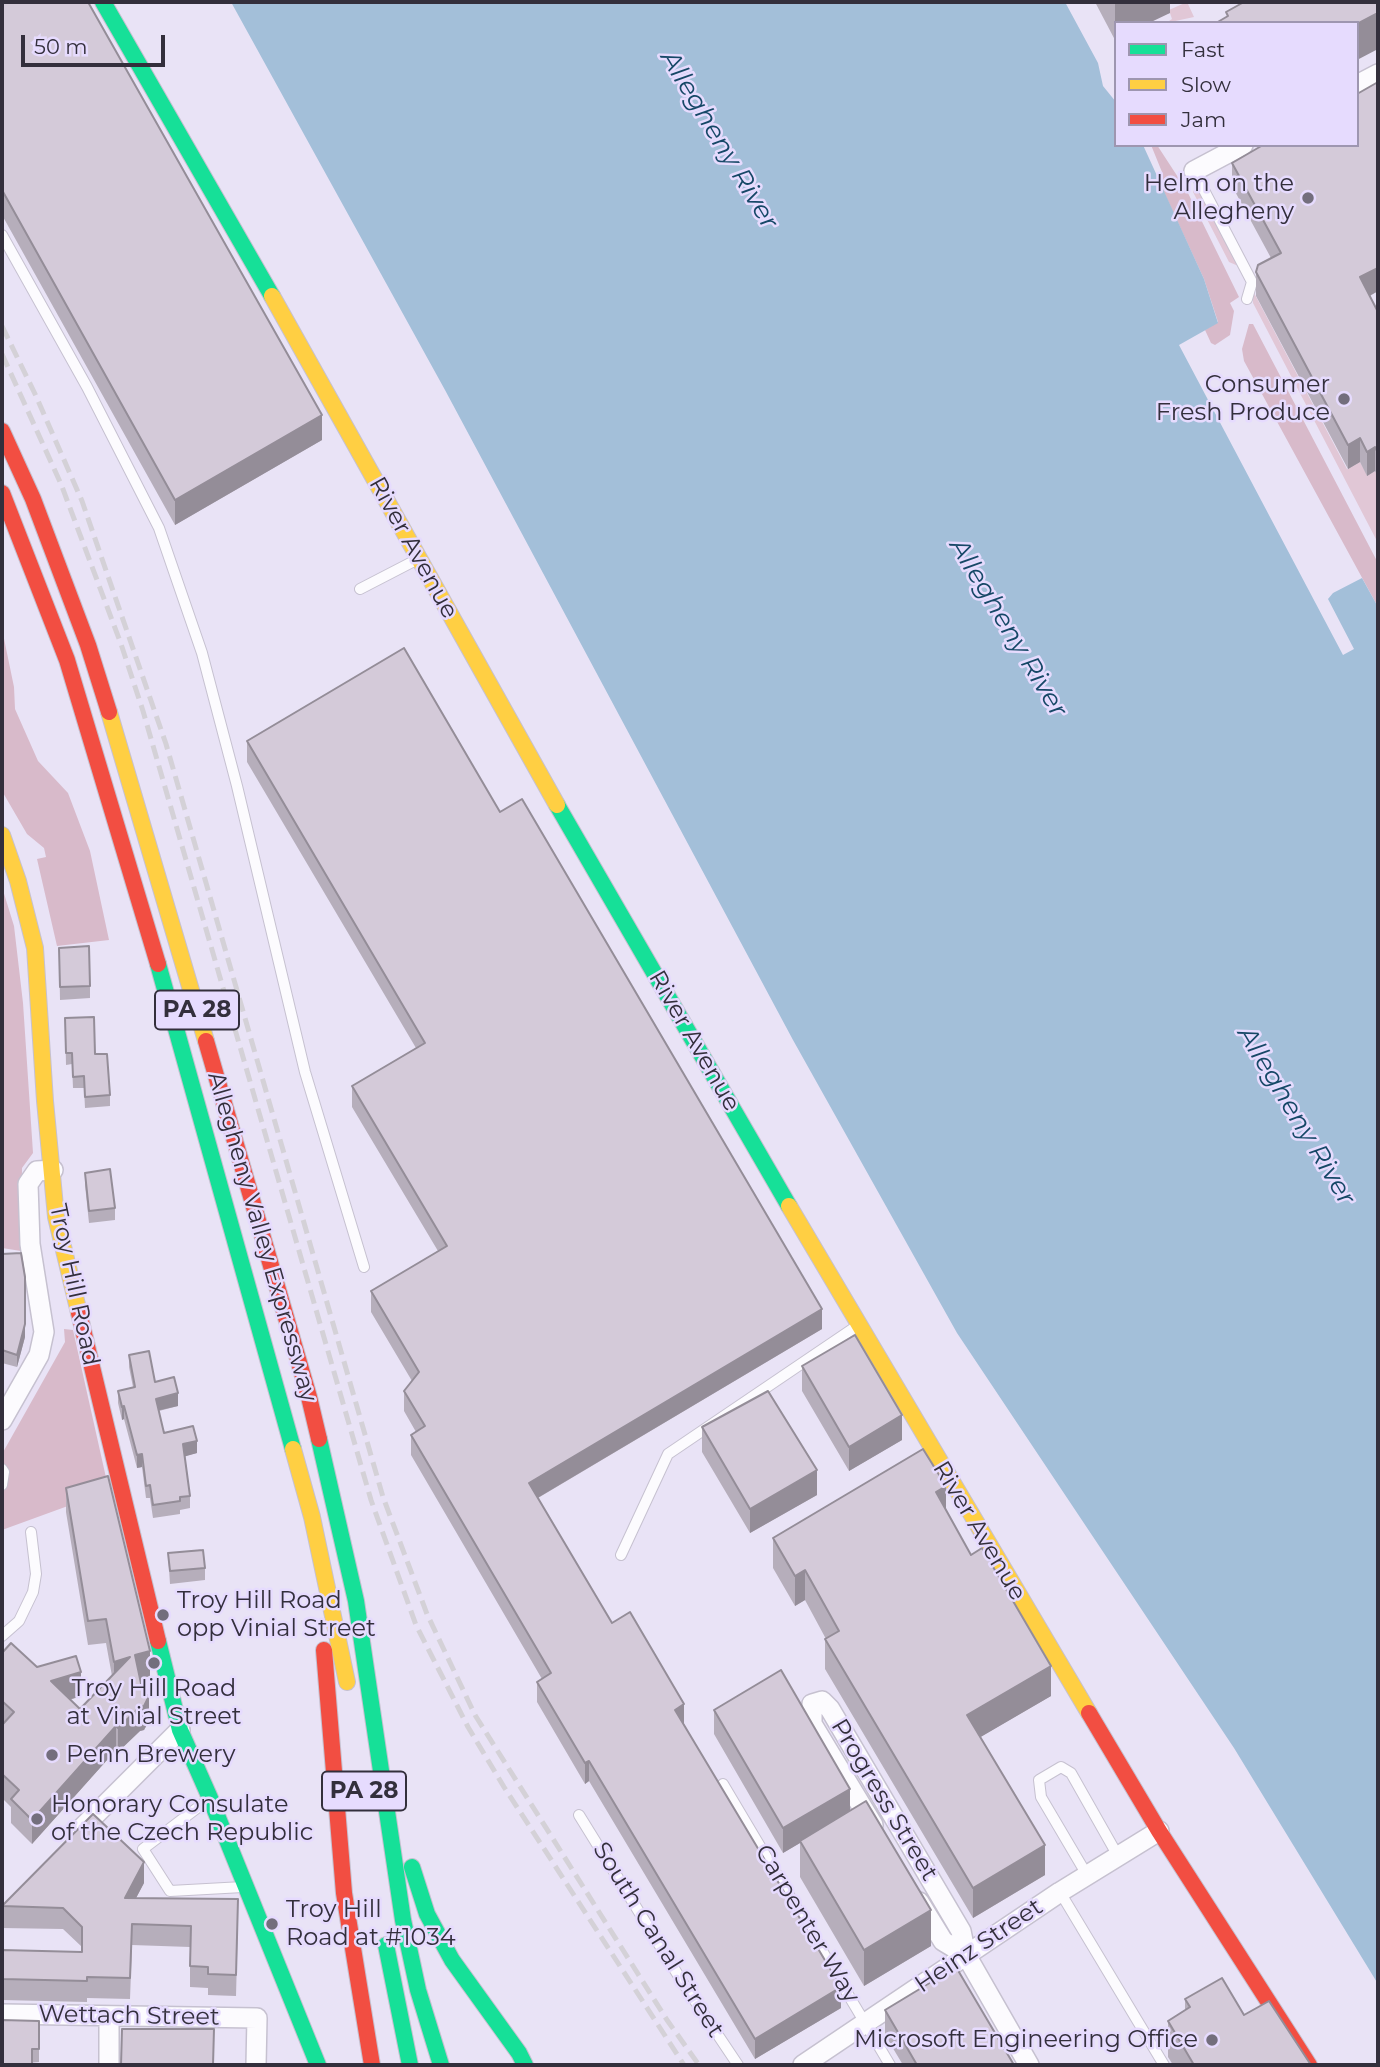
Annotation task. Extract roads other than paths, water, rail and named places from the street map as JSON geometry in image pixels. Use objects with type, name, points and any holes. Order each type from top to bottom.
[{"type":"main road","name":"River Avenue","points":[[103,2],[245,247],[540,775],[858,1325],[1159,1831],[1309,2065]]},
{"type":"main road","name":"Allegheny Valley Expressway","points":[[2,431],[33,499],[88,645],[141,814],[309,1397],[356,1601],[403,1920],[418,1990],[441,2065]]},
{"type":"main road","name":"Allegheny Valley Expressway","points":[[2,493],[67,660],[114,810],[312,1517],[349,1694]]},
{"type":"main road","name":"Troy Hill Road","points":[[2,835],[18,881],[35,948],[56,1217],[180,1730],[247,1887],[318,2065]]},
{"type":"main road","points":[[312,1517],[344,1893],[372,2065]]},
{"type":"main road","points":[[373,1704],[412,1870],[427,1914],[452,1960],[522,2059],[537,2065]]},
{"type":"main road","points":[[383,1925],[410,2065]]},
{"type":"street","points":[[1359,84],[1378,74]]},
{"type":"street","points":[[1194,171],[1239,147]]},
{"type":"street","points":[[2,1420],[39,1355],[42,1343],[44,1332],[30,1244],[28,1184],[37,1171],[53,1170]]},
{"type":"street","name":"Progress Street","points":[[881,1838],[811,1724],[812,1704],[822,1701],[830,1709],[961,1931],[966,1955],[1029,2065]]},
{"type":"street","points":[[67,1843],[180,1730]]},
{"type":"street","name":"Heinz Street","points":[[803,2065],[1060,1892],[1159,1831]]},
{"type":"street","name":"Progress Street","points":[[908,1884],[943,1941],[966,1955]]},
{"type":"street","name":"Wettach Street","points":[[2,2014],[257,2018],[256,2065]]},
{"type":"street","points":[[109,2017],[109,2065]]},
{"type":"lane","points":[[1194,171],[1252,282],[1247,299]]},
{"type":"lane","points":[[2,235],[87,387],[163,540],[202,653],[237,786],[305,1072],[364,1267]]},
{"type":"lane","points":[[360,589],[418,559]]},
{"type":"lane","points":[[621,1555],[668,1454],[858,1325]]},
{"type":"lane","points":[[2,1469],[2,1485]]},
{"type":"lane","points":[[2,1636],[19,1621],[33,1592],[36,1574],[31,1532]]},
{"type":"lane","points":[[1087,1875],[1041,1797],[1039,1780],[1061,1767],[1071,1773],[1118,1856]]},
{"type":"lane","name":"Carpenter Way","points":[[723,1784],[890,2065]]},
{"type":"lane","points":[[210,1798],[143,1849],[170,1891],[247,1887]]},
{"type":"lane","name":"South Canal Street","points":[[579,1815],[683,1983],[738,2065]]},
{"type":"lane","points":[[1060,1892],[1164,2065]]},
{"type":"water","name":"Allegheny River","points":[[231,2],[1065,2],[1098,63],[1103,86],[1114,100],[1114,147],[1144,147],[1204,279],[1218,323],[1179,345],[1343,655],[1354,649],[1328,599],[1333,593],[1362,578],[1378,607],[1378,1984],[1234,1748],[957,1333],[793,1040],[445,390]]},
{"type":"railway","points":[[2,326],[82,501],[166,744],[383,1497],[427,1614],[475,1715],[667,2020],[699,2065]]},
{"type":"railway","points":[[2,354],[61,484],[143,711],[371,1500],[416,1625],[468,1727],[504,1787],[684,2065]]},
{"type":"place","name":"Helm on the Allegheny","points":[[1308,198]]},
{"type":"place","name":"Consumer Fresh Produce","points":[[1344,399]]},
{"type":"place","name":"Troy Hill Road opp Vinial Street","points":[[163,1615]]},
{"type":"place","name":"Troy Hill Road at Vinial Street","points":[[154,1663]]},
{"type":"place","name":"Penn Brewery","points":[[52,1755]]},
{"type":"place","name":"Honorary Consulate of the Czech Republic","points":[[37,1819]]},
{"type":"place","name":"Troy Hill Road at #1034","points":[[272,1924]]},
{"type":"place","name":"Microsoft Engineering Office","points":[[1212,2040]]}]
